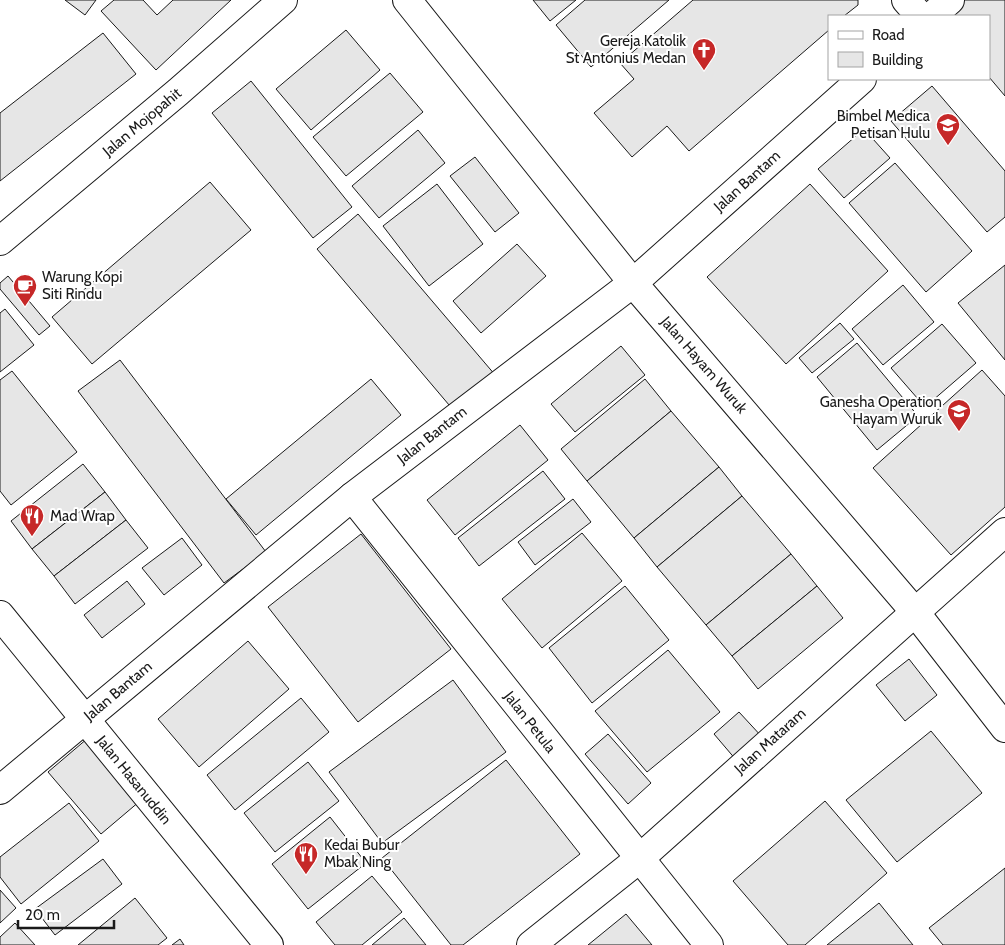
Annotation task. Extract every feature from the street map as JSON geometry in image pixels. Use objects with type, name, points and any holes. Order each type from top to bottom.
[{"type":"street","name":"Jalan Mojopahit","points":[[0,241],[178,92],[283,0]]},
{"type":"street","name":"Jalan Hayam Wuruk","points":[[407,0],[634,283],[915,612],[1005,728]]},
{"type":"street","points":[[906,0],[919,15]]},
{"type":"street","points":[[933,15],[950,0]]},
{"type":"street","name":"Jalan Bantam","points":[[0,790],[352,497],[634,283],[861,80]]},
{"type":"street","name":"Jalan Petula","points":[[352,497],[709,945]]},
{"type":"street","name":"Jalan Mataram","points":[[531,945],[639,859],[1005,532]]},
{"type":"street","name":"Jalan Hasanuddin","points":[[0,615],[269,945]]},
{"type":"building","points":[[65,0],[96,0],[85,15]]},
{"type":"building","points":[[114,0],[143,0],[157,15],[173,0],[231,0],[156,70],[101,11]]},
{"type":"building","points":[[533,0],[576,0],[550,21]]},
{"type":"building","points":[[585,0],[669,0],[591,67],[556,25]]},
{"type":"building","name":"Gereja Katolik St Antonius Medan","points":[[693,0],[858,0],[858,5],[845,15],[828,15],[828,31],[689,151],[667,126],[632,157],[594,113],[634,79],[620,63]]},
{"type":"building","points":[[963,0],[1005,0],[1005,96],[990,78],[990,15],[944,15]]},
{"type":"building","points":[[346,30],[380,70],[311,130],[276,89]]},
{"type":"building","points":[[103,33],[136,74],[0,181],[0,113]]},
{"type":"building","points":[[390,73],[423,112],[346,176],[313,137]]},
{"type":"building","points":[[251,81],[352,207],[313,238],[212,113]]},
{"type":"building","name":"Bimbel Medica Petisan Hulu","points":[[932,86],[1005,171],[1005,217],[987,232],[891,121]]},
{"type":"building","points":[[864,129],[890,158],[844,198],[818,169]]},
{"type":"building","points":[[418,130],[445,163],[379,218],[352,186]]},
{"type":"building","points":[[475,157],[519,213],[495,232],[450,176]]},
{"type":"building","points":[[895,163],[972,251],[926,292],[849,203]]},
{"type":"building","points":[[210,182],[251,230],[92,364],[52,317]]},
{"type":"building","points":[[437,184],[483,244],[429,286],[383,226]]},
{"type":"building","points":[[810,184],[888,271],[786,364],[707,277]]},
{"type":"building","points":[[358,214],[496,376],[455,412],[317,249]]},
{"type":"building","points":[[517,244],[546,276],[481,333],[453,301]]},
{"type":"building","points":[[1005,265],[1005,360],[958,303]]},
{"type":"building","name":"Warung Kopi Siti Rindu","points":[[8,276],[50,326],[39,335],[0,289],[0,283]]},
{"type":"building","points":[[903,285],[934,322],[883,365],[852,329]]},
{"type":"building","points":[[5,309],[34,345],[0,372],[0,313]]},
{"type":"building","points":[[840,323],[854,339],[812,373],[799,358]]},
{"type":"building","points":[[942,324],[976,363],[925,407],[891,368]]},
{"type":"building","points":[[857,343],[918,416],[877,450],[817,377]]},
{"type":"building","points":[[621,346],[645,375],[575,432],[551,404]]},
{"type":"building","points":[[120,360],[266,552],[224,583],[78,391]]},
{"type":"building","name":"Ganesha Operation Hayam Wuruk","points":[[982,370],[1005,396],[1005,507],[951,555],[873,468]]},
{"type":"building","points":[[12,371],[77,452],[11,505],[0,491],[0,380]]},
{"type":"building","points":[[371,379],[401,415],[256,535],[226,499]]},
{"type":"building","points":[[645,379],[671,411],[587,481],[561,449]]},
{"type":"building","points":[[671,411],[719,467],[634,538],[587,481]]},
{"type":"building","points":[[520,425],[548,460],[455,535],[427,500]]},
{"type":"building","points":[[83,464],[105,492],[32,549],[11,521]]},
{"type":"building","points":[[719,467],[742,496],[657,567],[634,538]]},
{"type":"building","points":[[543,471],[565,499],[479,566],[458,538]]},
{"type":"building","points":[[105,492],[126,520],[54,576],[32,549]]},
{"type":"building","points":[[742,496],[791,554],[706,625],[657,567]]},
{"type":"building","points":[[573,499],[591,522],[535,565],[518,542]]},
{"type":"building","points":[[126,520],[148,548],[75,604],[54,576]]},
{"type":"building","points":[[582,533],[622,581],[542,648],[502,599]]},
{"type":"building","points":[[361,534],[451,649],[358,722],[268,607]]},
{"type":"building","points":[[182,538],[202,565],[164,595],[142,568]]},
{"type":"building","points":[[791,554],[817,586],[732,656],[706,625]]},
{"type":"building","points":[[127,581],[145,604],[102,638],[84,615]]},
{"type":"building","points":[[625,586],[669,640],[592,703],[549,648]]},
{"type":"building","points":[[817,586],[843,618],[758,689],[732,656]]},
{"type":"building","points":[[248,641],[289,689],[199,767],[158,719]]},
{"type":"building","points":[[668,650],[720,712],[647,772],[595,711]]},
{"type":"building","points":[[909,659],[937,695],[905,721],[876,685]]},
{"type":"building","points":[[453,680],[506,752],[382,843],[329,772]]},
{"type":"building","points":[[301,698],[329,732],[235,810],[207,775]]},
{"type":"building","points":[[739,712],[763,738],[737,761],[714,734]]},
{"type":"building","points":[[931,731],[982,793],[897,862],[846,800]]},
{"type":"building","points":[[608,734],[651,783],[628,804],[585,754]]},
{"type":"building","points":[[88,738],[140,801],[101,834],[48,772]]},
{"type":"building","points":[[506,760],[580,854],[463,945],[451,945],[382,858]]},
{"type":"building","points":[[308,762],[339,801],[275,852],[244,813]]},
{"type":"building","points":[[825,801],[887,873],[805,945],[788,945],[733,881]]},
{"type":"building","points":[[69,803],[99,841],[21,904],[0,877],[0,857]]},
{"type":"building","points":[[330,817],[366,863],[308,909],[272,864]]},
{"type":"building","points":[[103,859],[122,884],[55,935],[35,909]]},
{"type":"building","points":[[1005,868],[1005,945],[943,945],[929,928]]},
{"type":"building","points":[[372,876],[402,912],[362,945],[335,945],[316,922]]},
{"type":"building","points":[[0,890],[16,908],[0,923]]},
{"type":"building","points":[[135,898],[167,938],[158,945],[78,945]]},
{"type":"building","points":[[879,903],[913,945],[827,945]]},
{"type":"building","points":[[626,914],[652,945],[588,945]]},
{"type":"building","points":[[404,918],[426,945],[372,945]]},
{"type":"building","points":[[15,923],[35,945],[0,945],[0,937]]},
{"type":"building","points":[[180,939],[184,945],[172,945]]},
{"type":"place","name":"Gereja Katolik St Antonius Medan","points":[[704,71]]},
{"type":"place","name":"Bimbel Medica Petisan Hulu","points":[[948,146]]},
{"type":"place","name":"Warung Kopi Siti Rindu","points":[[25,307]]},
{"type":"place","name":"Ganesha Operation Hayam Wuruk","points":[[959,432]]},
{"type":"place","name":"Mad Wrap","points":[[32,537]]},
{"type":"place","name":"Kedai Bubur Mbak Ning","points":[[306,875]]}]
